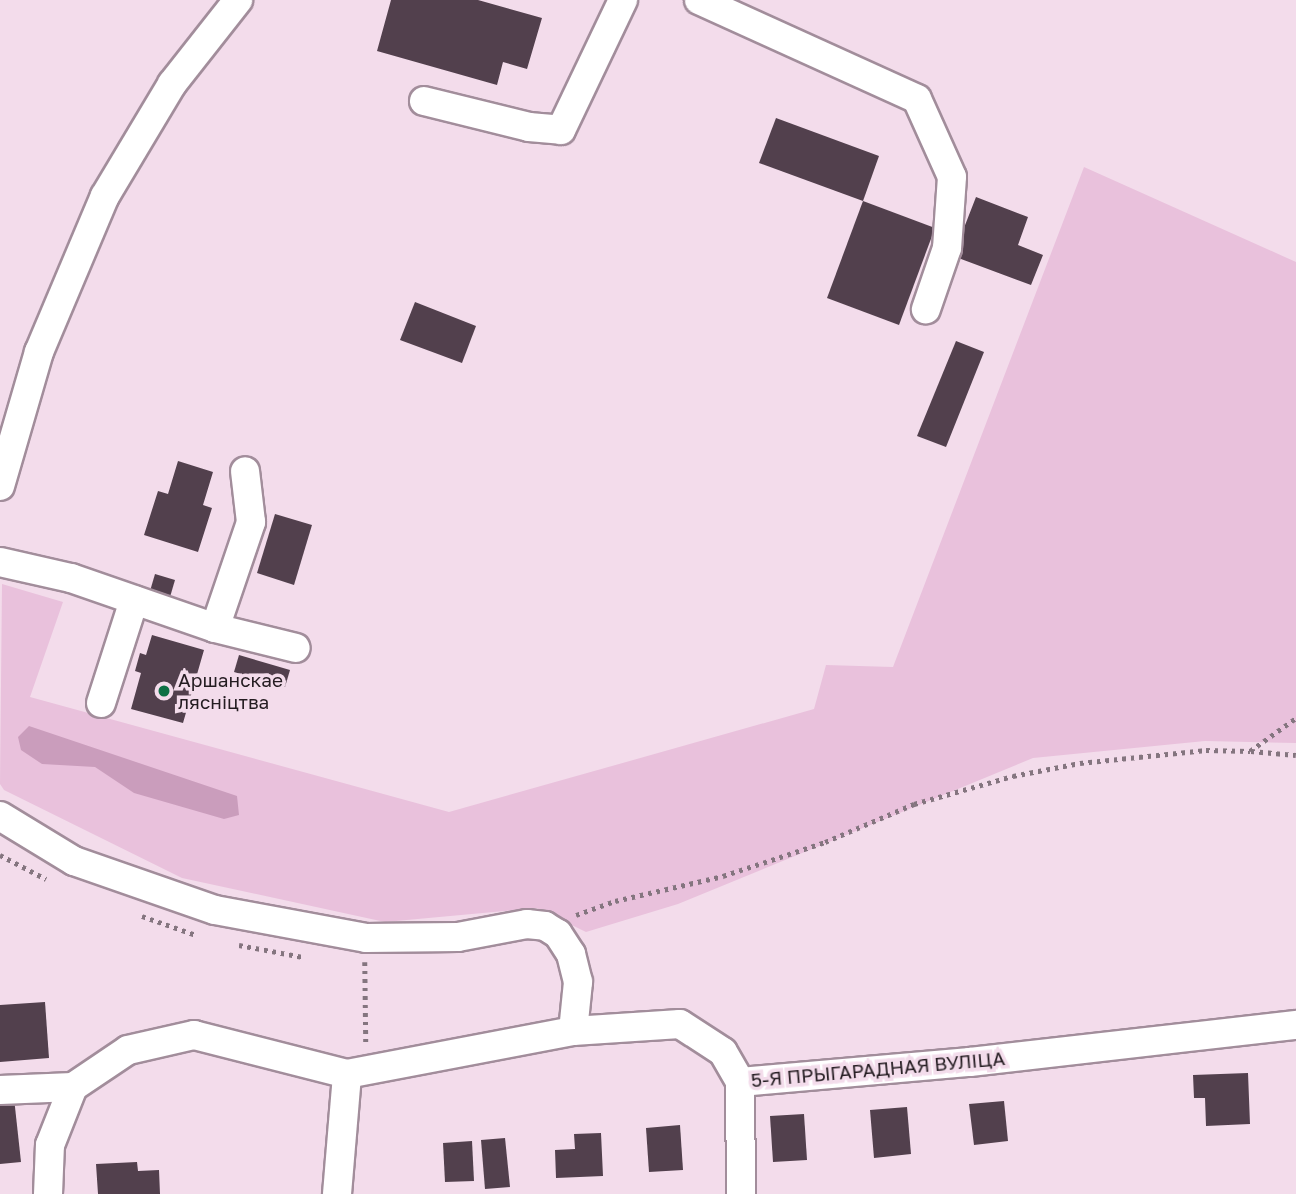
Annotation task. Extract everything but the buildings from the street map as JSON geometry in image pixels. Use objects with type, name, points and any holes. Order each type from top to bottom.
[{"type":"street","points":[[0,486],[39,352],[105,196],[172,85],[238,0]]},
{"type":"street","points":[[424,101],[529,127],[561,130],[623,0]]},
{"type":"street","points":[[699,0],[917,99],[952,177],[947,248],[926,309]]},
{"type":"street","points":[[215,628],[251,522],[245,471]]},
{"type":"street","points":[[0,562],[71,578],[215,628],[296,648]]},
{"type":"street","points":[[101,703],[134,600]]},
{"type":"street","points":[[0,817],[74,861],[215,910],[366,938],[458,937],[527,924],[545,926],[558,934],[571,954],[578,982],[573,1031]]},
{"type":"street","name":"5-Я ПРЫГАРАДНАЯ ВУЛІЦА","points":[[73,1087],[128,1050],[194,1035],[356,1073],[573,1031],[680,1024],[723,1052],[740,1082],[970,1062],[1296,1026]]},
{"type":"street","points":[[337,1194],[356,1073]]},
{"type":"street","points":[[740,1082],[741,1194]]},
{"type":"street","points":[[0,1090],[73,1087],[50,1145],[48,1194]]},
{"type":"path","points":[[1250,751],[1296,718]]},
{"type":"path","points":[[545,926],[615,901],[723,876],[825,842],[914,804],[1013,776],[1093,761],[1206,750],[1296,755]]},
{"type":"path","points":[[0,855],[56,884]]},
{"type":"path","points":[[133,913],[209,938]]},
{"type":"path","points":[[234,944],[284,955],[311,957]]},
{"type":"path","points":[[352,960],[365,961],[356,1073]]},
{"type":"shaded area","points":[[1084,167],[1296,262],[1296,743],[1205,741],[1033,758],[678,904],[586,932],[537,908],[385,922],[182,878],[4,790],[0,784],[2,584],[63,602],[30,697],[449,812],[814,709],[826,665],[893,667]]},
{"type":"shaded area","points":[[29,726],[237,796],[239,815],[224,819],[134,793],[95,767],[42,764],[21,750],[18,737]]},
{"type":"place","name":"Аршанскае лясніцтва","points":[[164,691]]}]
